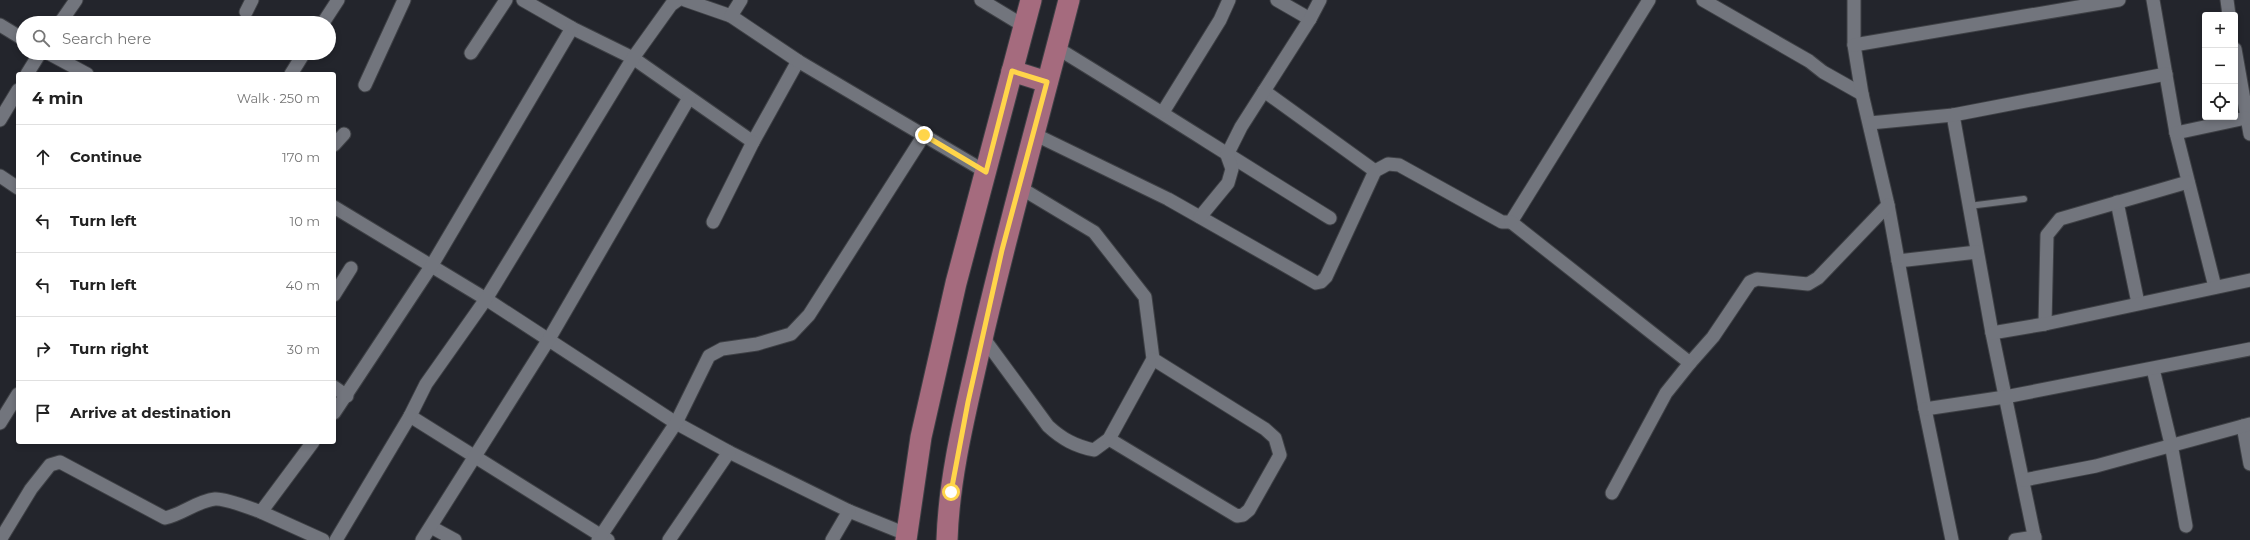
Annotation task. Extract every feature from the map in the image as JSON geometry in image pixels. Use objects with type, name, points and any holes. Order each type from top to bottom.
[{"type":"main road","points":[[906,537],[921,437],[956,283],[1031,0]]},
{"type":"main road","points":[[946,540],[951,492],[982,336],[1002,250],[1069,0]]},
{"type":"main road","points":[[1012,71],[1047,82]]},
{"type":"street","points":[[65,16],[76,0]]},
{"type":"street","points":[[246,12],[252,0]]},
{"type":"street","points":[[328,16],[338,0]]},
{"type":"street","points":[[365,85],[404,0]]},
{"type":"street","points":[[471,53],[506,0]]},
{"type":"street","points":[[523,0],[572,28],[633,58],[753,142]]},
{"type":"street","points":[[336,540],[410,416],[426,384],[486,298],[633,58],[671,5],[678,0]]},
{"type":"street","points":[[685,0],[731,16],[798,61],[986,172]]},
{"type":"street","points":[[731,16],[741,0]]},
{"type":"street","points":[[981,0],[1024,26]]},
{"type":"street","points":[[1163,112],[1220,20],[1229,0]]},
{"type":"street","points":[[1277,0],[1310,19]]},
{"type":"street","points":[[1200,217],[1228,183],[1232,169],[1227,155],[1241,127],[1310,19],[1320,0]]},
{"type":"street","points":[[1511,222],[1649,0]]},
{"type":"street","points":[[1703,0],[1810,61],[1823,72],[1862,94]]},
{"type":"street","points":[[1854,0],[1854,45],[1862,94],[1888,205],[1925,409],[1952,540]]},
{"type":"street","points":[[1854,45],[2119,0]]},
{"type":"street","points":[[2153,0],[2176,133],[2215,287]]},
{"type":"street","points":[[2227,0],[2229,12]]},
{"type":"street","points":[[0,25],[16,34]]},
{"type":"street","points":[[336,410],[347,396],[432,265],[572,28]]},
{"type":"street","points":[[1056,48],[1163,112],[1227,155],[1330,218]]},
{"type":"street","points":[[28,72],[36,60]]},
{"type":"street","points":[[61,60],[83,72]]},
{"type":"street","points":[[292,72],[300,60]]},
{"type":"street","points":[[713,222],[753,142],[798,61]]},
{"type":"street","points":[[2238,69],[2250,134]]},
{"type":"street","points":[[1870,123],[1953,115],[2166,74]]},
{"type":"street","points":[[1264,91],[1375,171]]},
{"type":"street","points":[[0,120],[16,93]]},
{"type":"street","points":[[422,540],[549,339],[689,98]]},
{"type":"street","points":[[1953,115],[1992,333],[2035,538],[2015,540]]},
{"type":"street","points":[[2176,133],[2246,118]]},
{"type":"street","points":[[336,143],[344,134]]},
{"type":"street","points":[[1034,134],[1168,199],[1316,283],[1322,282],[1329,271],[1375,171],[1388,164],[1399,164],[1502,222],[1511,222],[1690,363]]},
{"type":"street","points":[[410,416],[476,456],[602,538],[676,423],[709,356],[722,348],[757,344],[791,334],[809,315],[924,135]]},
{"type":"street","points":[[0,176],[16,187]]},
{"type":"street","points":[[2045,324],[2047,235],[2060,218],[2188,182]]},
{"type":"street","points":[[982,336],[1048,426],[1061,437],[1079,447],[1094,450],[1109,439],[1153,359],[1145,297],[1134,282],[1118,264],[1094,232],[1019,187]]},
{"type":"street","points":[[2117,202],[2138,303]]},
{"type":"street","points":[[1612,492],[1666,393],[1713,337],[1750,282],[1757,280],[1808,284],[1818,278],[1888,205]]},
{"type":"street","points":[[336,208],[486,298],[676,423],[729,452],[849,511],[906,537]]},
{"type":"street","points":[[1898,261],[1977,252]]},
{"type":"street","points":[[336,291],[351,268]]},
{"type":"street","points":[[1992,333],[2045,324],[2250,280]]},
{"type":"street","points":[[1925,409],[2005,397],[2250,349]]},
{"type":"street","points":[[1109,439],[1237,516],[1243,515],[1250,510],[1280,455],[1275,438],[1265,429],[1153,359]]},
{"type":"street","points":[[2153,369],[2171,444],[2186,526]]},
{"type":"street","points":[[336,389],[347,396]]},
{"type":"street","points":[[0,423],[16,397]]},
{"type":"street","points":[[2024,480],[2096,466],[2171,444],[2246,425],[2250,464]]},
{"type":"street","points":[[261,512],[312,444]]},
{"type":"street","points":[[669,540],[729,452]]},
{"type":"street","points":[[0,540],[31,490],[50,465],[60,462],[165,518],[178,515],[192,506],[216,499],[261,512],[323,540]]},
{"type":"street","points":[[832,540],[849,511]]},
{"type":"street","points":[[431,527],[455,540]]},
{"type":"lane","points":[[1969,206],[2024,199]]},
{"type":"route","points":[[924,135],[986,172],[1012,71],[1047,82],[1002,250],[968,402],[951,492]]}]
